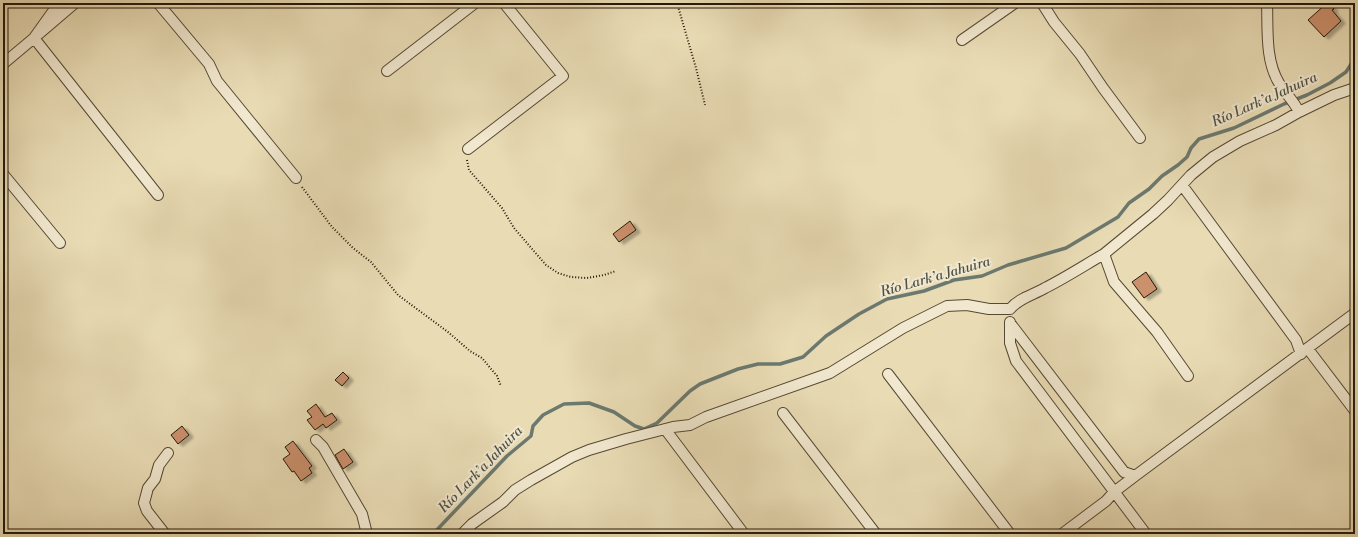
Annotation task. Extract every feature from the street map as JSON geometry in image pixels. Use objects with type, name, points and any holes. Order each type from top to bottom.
[{"type":"street","points":[[34,38],[59,3]]},
{"type":"street","points":[[3,64],[75,3]]},
{"type":"street","points":[[158,3],[209,64],[217,80],[296,178]]},
{"type":"street","points":[[387,71],[475,3]]},
{"type":"street","points":[[468,149],[563,76],[504,3]]},
{"type":"street","points":[[962,40],[1015,3]]},
{"type":"street","points":[[1042,3],[1054,22],[1080,54],[1140,138]]},
{"type":"street","points":[[1267,3],[1269,48],[1272,64],[1280,84],[1298,109]]},
{"type":"street","points":[[34,38],[158,194]]},
{"type":"street","points":[[462,534],[472,524],[516,490],[572,457],[607,444],[665,429],[690,425],[706,417],[830,373],[896,332],[947,306],[967,305],[989,309],[1010,308],[1022,298],[1044,289],[1104,254],[1153,214],[1213,157],[1240,141],[1276,125],[1298,109],[1355,88]]},
{"type":"street","points":[[3,188],[4,175]]},
{"type":"street","points":[[4,175],[60,243]]},
{"type":"street","points":[[1182,185],[1296,340],[1355,411]]},
{"type":"street","points":[[1104,254],[1114,282],[1157,332],[1188,376]]},
{"type":"street","points":[[1010,308],[1010,343],[1016,361],[1146,534]]},
{"type":"street","points":[[1062,534],[1106,501],[1114,492],[1135,476],[1355,313]]},
{"type":"street","points":[[1010,323],[1124,472],[1135,476]]},
{"type":"street","points":[[888,374],[1010,534]]},
{"type":"street","points":[[783,413],[876,534]]},
{"type":"street","points":[[665,429],[744,534]]},
{"type":"street","points":[[316,440],[322,447],[355,501],[362,514],[367,534]]},
{"type":"street","points":[[166,534],[147,511],[144,503],[148,488],[155,479],[159,465],[168,453]]},
{"type":"path","points":[[677,3],[705,105]]},
{"type":"path","points":[[468,149],[466,158],[469,170],[502,208],[514,228],[546,265],[558,273],[571,277],[587,278],[616,271]]},
{"type":"path","points":[[296,178],[332,226],[353,248],[371,262],[398,295],[448,332],[470,351],[482,358],[497,376],[501,386]]},
{"type":"building","points":[[1327,3],[1329,3],[1334,9],[1332,10],[1341,21],[1324,37],[1308,20]]},
{"type":"building","points":[[630,221],[636,230],[619,242],[613,234]]},
{"type":"building","points":[[1146,272],[1157,289],[1144,298],[1132,282]]},
{"type":"building","points":[[343,372],[349,378],[342,386],[335,380]]},
{"type":"building","points":[[316,404],[325,417],[332,413],[337,420],[326,428],[323,424],[315,430],[307,420],[312,417],[307,411]]},
{"type":"building","points":[[182,426],[189,435],[178,444],[171,435]]},
{"type":"building","points":[[293,441],[312,466],[309,468],[312,473],[301,481],[294,471],[292,472],[283,459],[290,454],[285,447]]},
{"type":"building","points":[[344,449],[353,462],[343,469],[335,455]]},
{"type":"waterway","name":"Río Lark’a Jahuira","points":[[433,534],[507,456],[531,436],[533,426],[543,415],[564,404],[589,403],[614,412],[635,426],[644,429],[657,423],[690,391],[700,384],[738,369],[758,364],[780,364],[803,357],[826,336],[859,314],[887,299],[924,291],[954,280],[982,276],[1008,265],[1066,248],[1118,217],[1129,203],[1149,189],[1162,176],[1187,157],[1191,148],[1199,139],[1234,128],[1284,104],[1307,95],[1330,83],[1346,72],[1355,58]]}]
